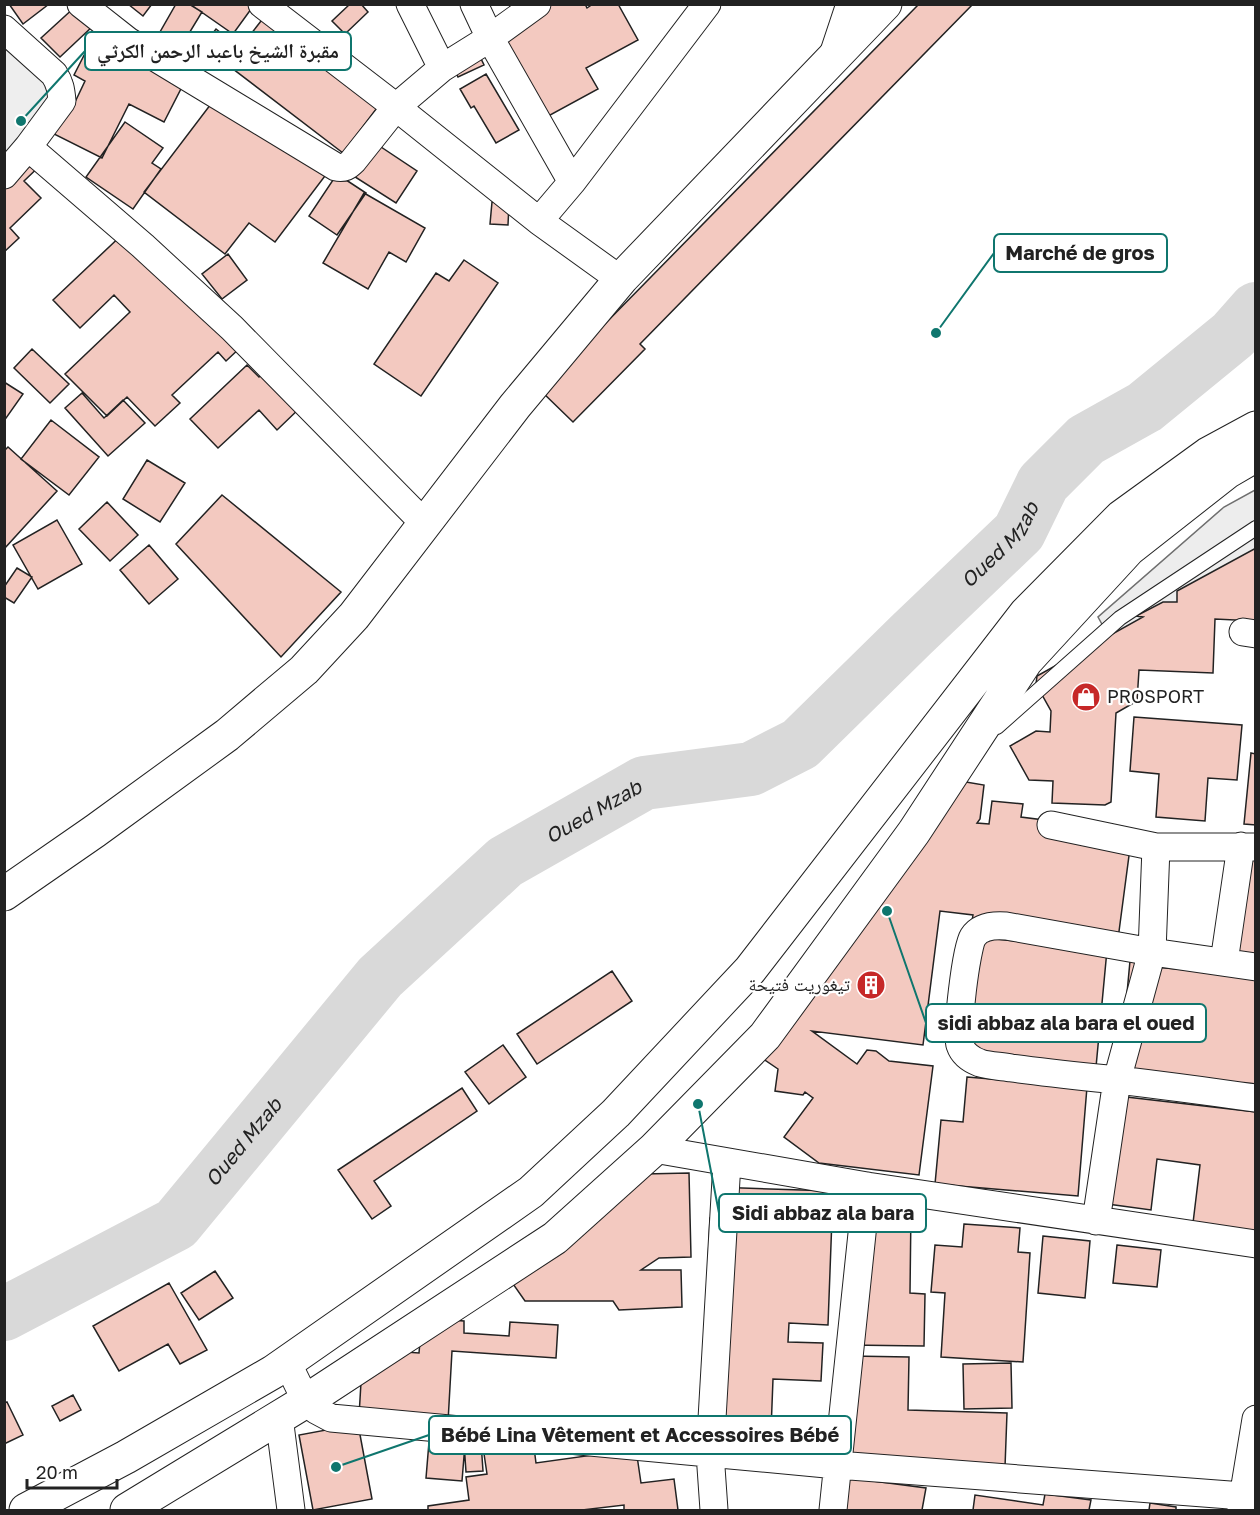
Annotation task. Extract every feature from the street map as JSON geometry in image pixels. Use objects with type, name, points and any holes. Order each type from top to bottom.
[{"type":"main road","points":[[4,894],[226,735],[304,670],[354,616],[515,406],[621,280],[885,4]]},
{"type":"main road","points":[[26,1510],[126,1457],[273,1372],[531,1192],[616,1113],[750,970],[1026,613],[1121,517],[1208,454],[1256,428]]},
{"type":"main road","points":[[127,1510],[292,1409],[555,1238],[654,1149],[765,1036],[914,832],[1026,661],[1129,549],[1227,472],[1256,455]]},
{"type":"street","points":[[81,4],[128,41],[339,168],[347,167],[396,107],[442,68],[490,38],[537,4]]},
{"type":"street","points":[[262,4],[539,221],[621,280]]},
{"type":"street","points":[[410,4],[442,68]]},
{"type":"street","points":[[474,4],[490,38],[573,182]]},
{"type":"street","points":[[539,221],[573,182],[707,4]]},
{"type":"street","points":[[832,59],[850,4]]},
{"type":"street","points":[[4,29],[54,74],[61,87],[62,102],[4,175]]},
{"type":"street","points":[[28,147],[143,246],[232,328],[425,524]]},
{"type":"street","points":[[1051,825],[1156,847],[1248,847],[1224,962]]},
{"type":"street","points":[[1096,1221],[1117,1080],[1152,952],[1156,847]]},
{"type":"street","points":[[1256,967],[992,925],[981,930],[973,938],[968,954],[960,1015],[960,1047],[969,1058],[981,1063],[1034,1072],[1256,1098]]},
{"type":"street","points":[[654,1149],[867,1186],[1256,1244]]},
{"type":"street","points":[[714,1510],[710,1453],[728,1162]]},
{"type":"street","points":[[833,1510],[867,1186]]},
{"type":"street","points":[[287,1362],[292,1409],[291,1510]]},
{"type":"street","points":[[292,1409],[316,1410],[331,1418],[1247,1501],[1256,1419]]},
{"type":"lane","points":[[964,757],[1120,618],[1256,528]]},
{"type":"shaded area","points":[[5,15],[72,80],[5,162]]},
{"type":"shaded area","points":[[1255,490],[1255,566],[1114,646],[1098,617],[1224,507]]},
{"type":"building","points":[[9,4],[49,4],[23,24]]},
{"type":"building","points":[[128,4],[152,4],[143,16]]},
{"type":"building","points":[[176,4],[189,4],[202,12],[182,45],[160,32]]},
{"type":"building","points":[[190,4],[253,4],[254,5],[233,34]]},
{"type":"building","points":[[350,4],[361,4],[368,12],[345,34],[332,21]]},
{"type":"building","points":[[537,4],[585,4],[587,8],[593,4],[618,4],[638,40],[586,68],[598,89],[541,120],[492,31]]},
{"type":"building","points":[[919,4],[973,4],[640,344],[645,349],[573,422],[540,390]]},
{"type":"building","points":[[76,6],[94,25],[60,57],[41,38]]},
{"type":"building","points":[[268,12],[383,100],[343,153],[203,46],[216,29],[240,48]]},
{"type":"building","points":[[97,30],[188,75],[164,122],[129,104],[102,158],[50,132],[68,96],[76,100],[85,81],[74,75]]},
{"type":"building","points":[[473,42],[484,65],[458,77],[447,53]]},
{"type":"building","points":[[486,74],[519,130],[496,143],[474,106],[471,108],[460,89]]},
{"type":"building","points":[[217,96],[331,168],[275,242],[249,223],[225,254],[144,192]]},
{"type":"building","points":[[125,122],[163,148],[152,163],[161,169],[133,209],[86,177]]},
{"type":"building","points":[[363,135],[417,171],[396,203],[341,168]]},
{"type":"building","points":[[47,159],[24,181],[41,198],[10,228],[19,238],[4,252],[4,169]]},
{"type":"building","points":[[337,174],[366,193],[337,235],[309,216]]},
{"type":"building","points":[[364,193],[425,228],[406,262],[389,252],[368,289],[323,263]]},
{"type":"building","points":[[492,202],[509,203],[508,225],[490,224]]},
{"type":"building","points":[[127,230],[242,346],[226,361],[218,352],[172,395],[180,403],[155,426],[127,397],[107,416],[65,374],[130,312],[114,295],[80,328],[53,300]]},
{"type":"building","points":[[228,254],[247,280],[222,299],[202,274]]},
{"type":"building","points":[[464,260],[498,283],[421,396],[374,364],[436,273],[449,281]]},
{"type":"building","points":[[32,349],[69,384],[50,403],[14,368]]},
{"type":"building","points":[[247,365],[259,377],[269,368],[303,405],[277,430],[259,410],[218,448],[190,419]]},
{"type":"building","points":[[4,382],[23,394],[4,421]]},
{"type":"building","points":[[82,393],[104,418],[123,400],[145,423],[108,456],[65,408]]},
{"type":"building","points":[[51,420],[99,457],[69,495],[21,459]]},
{"type":"building","points":[[8,447],[57,491],[4,549],[4,451]]},
{"type":"building","points":[[147,460],[185,483],[160,522],[123,499]]},
{"type":"building","points":[[222,495],[341,592],[281,657],[176,544]]},
{"type":"building","points":[[107,502],[138,535],[110,561],[79,529]]},
{"type":"building","points":[[57,520],[82,564],[38,589],[13,545]]},
{"type":"building","points":[[149,545],[178,579],[149,604],[120,570]]},
{"type":"building","points":[[1256,548],[1256,621],[1215,619],[1213,673],[1139,670],[1137,701],[1116,713],[1111,802],[1105,805],[1052,803],[1053,781],[1029,780],[1010,746],[1036,731],[1050,732],[1051,711],[1036,684],[1037,676],[1143,617],[1136,616],[1163,602],[1177,602],[1177,591]]},
{"type":"building","points":[[17,568],[32,577],[14,603],[4,597],[4,587]]},
{"type":"building","points":[[1134,717],[1242,725],[1237,780],[1208,778],[1205,821],[1156,817],[1159,774],[1130,771]]},
{"type":"building","points":[[1251,753],[1256,754],[1256,825],[1244,824]]},
{"type":"building","name":"تيغوريت فتيحة","points":[[960,781],[984,785],[980,819],[977,823],[989,824],[992,801],[1023,804],[1021,817],[1115,829],[1130,848],[1118,939],[972,921],[973,915],[940,911],[923,1045],[812,1031],[857,1064],[867,1050],[876,1051],[889,1061],[933,1066],[919,1175],[819,1163],[784,1137],[813,1098],[805,1092],[803,1095],[775,1091],[778,1069],[759,1056]]},
{"type":"building","points":[[1231,849],[1256,850],[1256,964],[1224,963]]},
{"type":"building","points":[[965,936],[1107,950],[1096,1067],[954,1053]]},
{"type":"building","points":[[1130,961],[1154,967],[1256,976],[1256,1093],[1111,1073],[1122,1047]]},
{"type":"building","points":[[612,971],[632,1001],[537,1064],[517,1034]]},
{"type":"building","points":[[503,1045],[526,1077],[489,1104],[465,1072]]},
{"type":"building","points":[[967,1077],[1087,1087],[1078,1196],[935,1184],[941,1120],[963,1122]]},
{"type":"building","points":[[462,1088],[477,1111],[374,1181],[391,1206],[372,1219],[338,1170]]},
{"type":"building","points":[[1109,1095],[1256,1112],[1256,1231],[1193,1223],[1200,1165],[1157,1159],[1151,1210],[1093,1202]]},
{"type":"building","points":[[689,1173],[691,1257],[659,1258],[641,1270],[681,1270],[682,1307],[619,1310],[613,1301],[525,1301],[504,1271],[644,1174]]},
{"type":"building","points":[[713,1187],[833,1191],[828,1325],[789,1323],[788,1342],[823,1343],[821,1381],[773,1379],[771,1431],[730,1430],[729,1447],[700,1445]]},
{"type":"building","points":[[851,1208],[911,1209],[910,1293],[925,1294],[924,1346],[848,1345]]},
{"type":"building","points":[[964,1224],[1020,1228],[1018,1252],[1030,1253],[1023,1362],[941,1357],[945,1293],[931,1292],[935,1245],[962,1247]]},
{"type":"building","points":[[1043,1236],[1090,1241],[1085,1298],[1038,1293]]},
{"type":"building","points":[[1117,1245],[1161,1250],[1157,1287],[1113,1283]]},
{"type":"building","points":[[215,1271],[233,1298],[199,1320],[181,1293]]},
{"type":"building","points":[[169,1283],[207,1350],[180,1364],[168,1344],[119,1371],[93,1326]]},
{"type":"building","points":[[422,1318],[464,1321],[464,1333],[509,1336],[510,1322],[558,1325],[556,1358],[452,1351],[448,1422],[359,1416],[363,1349],[419,1353]]},
{"type":"building","points":[[850,1356],[909,1357],[908,1410],[1007,1413],[1005,1467],[835,1463]]},
{"type":"building","points":[[1011,1363],[1012,1408],[964,1409],[963,1364]]},
{"type":"building","points":[[73,1395],[81,1410],[60,1421],[52,1406]]},
{"type":"building","points":[[7,1402],[23,1435],[4,1444],[4,1403]]},
{"type":"building","points":[[358,1424],[372,1499],[313,1510],[299,1435]]},
{"type":"building","points":[[533,1440],[536,1463],[636,1449],[641,1483],[674,1479],[678,1510],[624,1510],[624,1505],[582,1510],[428,1510],[428,1506],[469,1500],[466,1477],[487,1474],[483,1447]]},
{"type":"building","points":[[429,1442],[465,1444],[462,1481],[426,1478]]},
{"type":"building","points":[[481,1442],[483,1471],[466,1472],[464,1443]]},
{"type":"building","points":[[835,1476],[926,1488],[922,1510],[830,1510]]},
{"type":"building","points":[[1045,1494],[1091,1500],[1089,1510],[973,1510],[975,1495],[1043,1505]]},
{"type":"building","points":[[1150,1503],[1176,1507],[1176,1510],[1149,1510]]},
{"type":"waterway","name":"Oued Mzab","points":[[4,1314],[176,1224],[380,977],[505,862],[644,783],[751,769],[800,744],[1019,532],[1043,483],[1086,440],[1145,407],[1233,335],[1256,309]]},
{"type":"place","name":"مقبرة الشيخ باعبد الرحمن الكرثي","points":[[21,121]]},
{"type":"place","name":"Marché de gros","points":[[936,333]]},
{"type":"place","name":"PROSPORT","points":[[1086,697]]},
{"type":"place","name":"sidi abbaz ala bara el oued","points":[[887,911]]},
{"type":"place","name":"تيغوريت فتيحة","points":[[871,985]]},
{"type":"place","name":"Sidi abbaz ala bara","points":[[698,1104]]},
{"type":"place","name":"Bébé Lina Vêtement et Accessoires Bébé","points":[[336,1467]]}]
